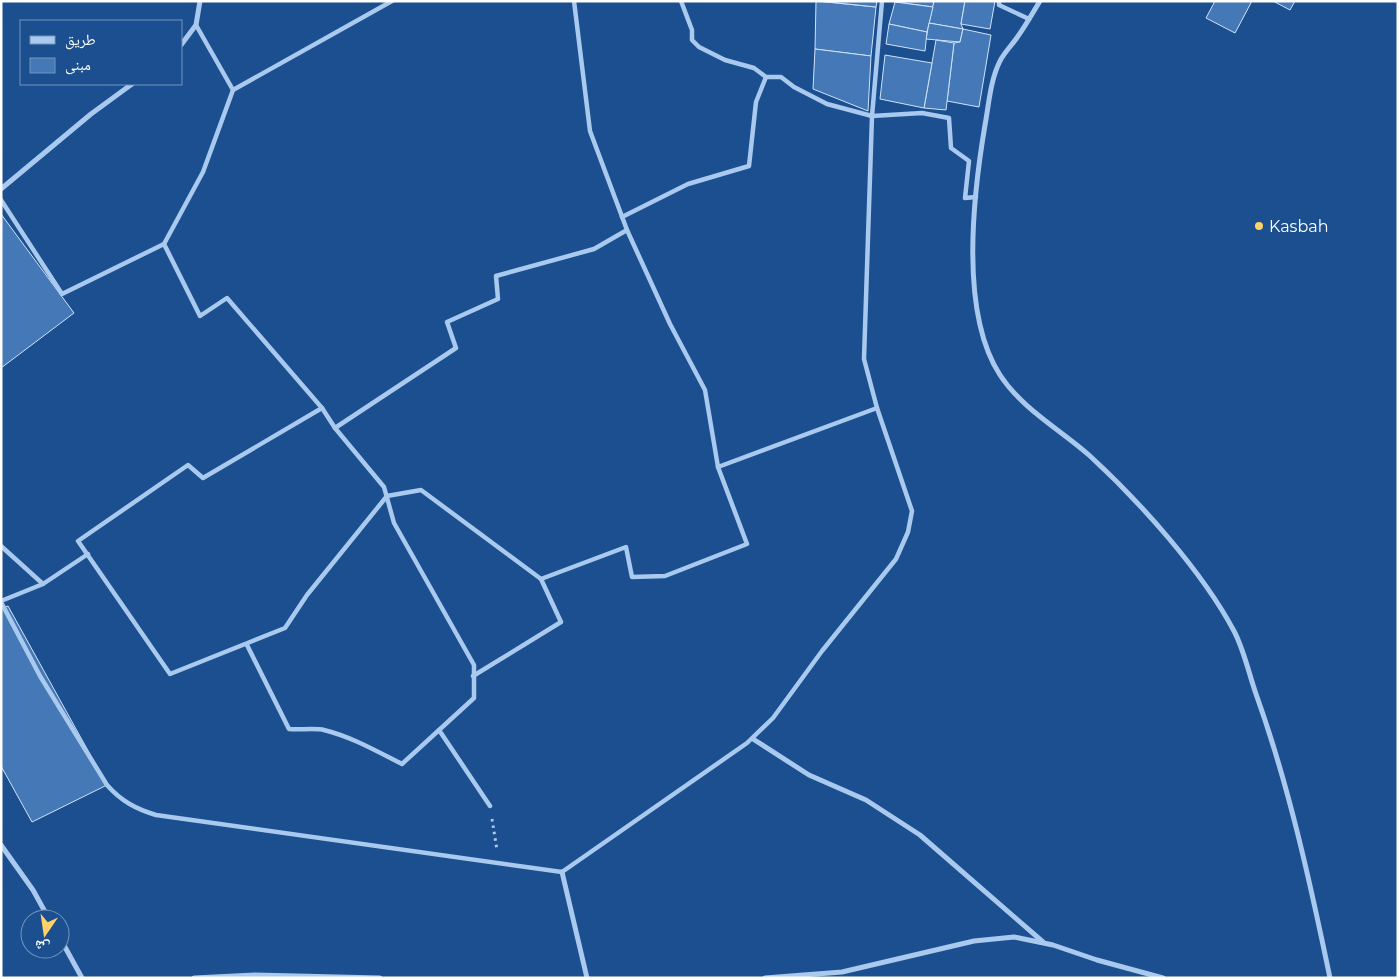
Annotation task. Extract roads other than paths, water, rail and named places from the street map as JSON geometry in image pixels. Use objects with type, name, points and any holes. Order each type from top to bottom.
[{"type":"street","points":[[182,45],[196,25],[200,1]]},
{"type":"street","points":[[1,200],[62,294],[164,244],[203,172],[233,90],[392,1]]},
{"type":"street","points":[[541,579],[626,547],[632,577],[666,576],[747,544],[718,467],[705,390],[670,324],[627,230],[590,131],[574,1]]},
{"type":"street","points":[[681,1],[692,30],[692,40],[699,47],[725,60],[754,68],[766,77],[781,77],[794,88],[827,104],[872,116],[922,112],[949,118],[951,148],[969,161],[965,198],[976,197]]},
{"type":"street","points":[[88,554],[43,584],[1,601],[40,676],[107,785],[128,804],[156,815],[562,872],[753,739],[773,718],[822,651],[896,559],[908,532],[912,512],[877,408],[864,359],[872,116],[882,1]]},
{"type":"street","points":[[1000,1],[998,5],[1029,19]]},
{"type":"street","points":[[1040,1],[1001,58],[993,80],[980,150],[972,226],[973,268],[978,318],[989,352],[1000,375],[1024,402],[1090,456],[1157,526],[1176,547],[1234,632],[1265,719],[1289,799],[1312,890],[1330,978]]},
{"type":"street","points":[[196,25],[233,90]]},
{"type":"street","points":[[622,217],[688,184],[749,166],[756,102],[766,77]]},
{"type":"street","points":[[1,189],[91,114],[131,85]]},
{"type":"street","points":[[335,428],[456,348],[447,322],[498,299],[496,276],[594,249],[627,230]]},
{"type":"street","points":[[164,244],[200,316],[227,298],[322,408],[335,428],[384,487],[394,523],[474,665],[474,698],[402,764],[357,740],[322,729],[310,731],[289,728],[247,645]]},
{"type":"street","points":[[322,408],[204,478],[188,466],[78,541],[170,674],[247,645],[285,628],[307,595],[387,496],[421,490],[541,579],[561,622],[473,676]]},
{"type":"street","points":[[718,467],[877,408]]},
{"type":"street","points":[[1,546],[43,584]]},
{"type":"street","points":[[439,730],[490,806]]},
{"type":"street","points":[[753,739],[809,775],[866,800],[920,835],[1045,943]]},
{"type":"street","points":[[1,844],[34,890],[44,909]]},
{"type":"street","points":[[562,872],[588,978]]},
{"type":"street","points":[[765,978],[842,972],[974,941],[1014,937],[1045,943],[1097,960],[1152,973],[1163,978]]},
{"type":"street","points":[[70,956],[82,978]]},
{"type":"street","points":[[194,978],[255,975],[380,978]]},
{"type":"place","name":"Kasbah","points":[[1259,226]]}]
